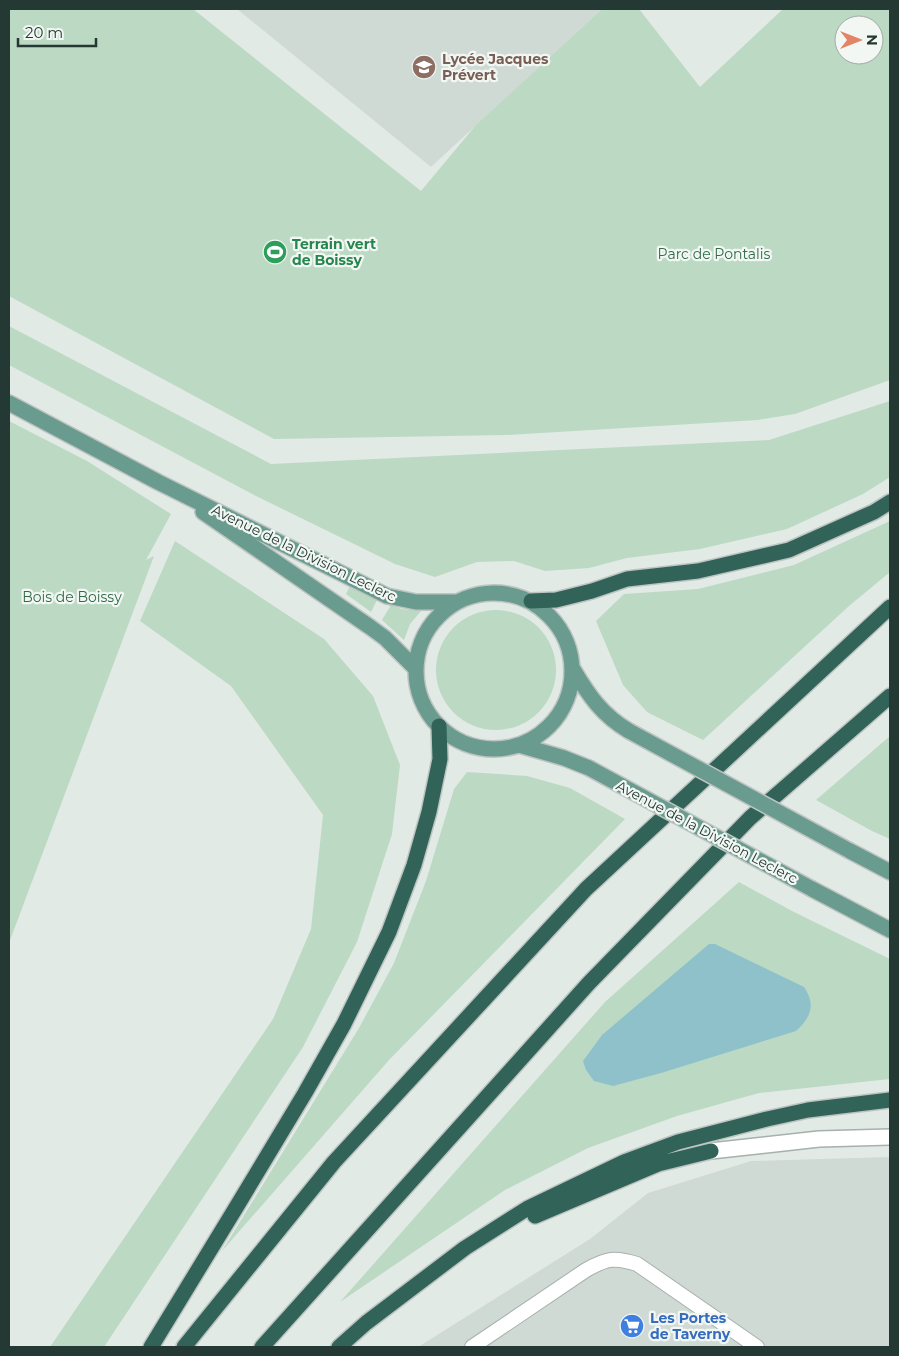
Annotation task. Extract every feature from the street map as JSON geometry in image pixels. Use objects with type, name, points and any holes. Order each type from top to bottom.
[{"type":"highway","points":[[531,601],[556,600],[592,591],[628,578],[698,571],[789,550],[874,512],[890,502]]},
{"type":"highway","points":[[184,1347],[334,1162],[586,889],[890,607]]},
{"type":"highway","points":[[262,1347],[589,983],[750,818],[890,696]]},
{"type":"highway","points":[[151,1347],[305,1093],[344,1024],[389,932],[414,865],[430,812],[440,759],[438,726]]},
{"type":"highway","points":[[339,1347],[366,1323],[465,1248],[528,1208],[624,1162],[678,1142],[767,1119],[808,1110],[890,1100]]},
{"type":"highway","points":[[465,1248],[555,1206],[658,1164],[711,1151]]},
{"type":"main road","name":"Avenue de la Division Leclerc","points":[[9,403],[158,482],[387,596],[416,602],[456,602]]},
{"type":"main road","name":"Avenue de la Division Leclerc","points":[[158,482],[370,627],[385,638],[416,669]]},
{"type":"main road","points":[[486,593],[509,594],[531,601],[553,618],[568,642],[573,669],[570,690],[562,710],[544,732],[519,745],[490,749],[476,747],[456,739],[438,726],[429,714],[417,684],[416,669],[421,642],[427,630],[444,610],[470,596],[486,593]]},
{"type":"main road","points":[[573,669],[599,709],[629,732],[890,872]]},
{"type":"main road","name":"Avenue de la Division Leclerc","points":[[519,745],[564,758],[589,768],[890,930]]},
{"type":"street","points":[[711,1151],[819,1139],[890,1137]]},
{"type":"lane","points":[[472,1347],[586,1270],[598,1263],[620,1258],[637,1264],[757,1347]]},
{"type":"shaded area","name":"Lycée Jacques Prévert","points":[[237,9],[602,9],[431,167]]},
{"type":"shaded area","points":[[890,1157],[890,1347],[418,1347],[590,1239],[648,1193],[751,1161]]},
{"type":"green space","name":"Parc de Pontalis","points":[[9,9],[193,9],[421,191],[476,125],[602,9],[639,9],[700,87],[783,9],[887,9],[890,11],[890,380],[795,414],[758,420],[506,435],[274,439],[9,296]]},
{"type":"green space","points":[[9,326],[271,464],[769,440],[890,401],[890,477],[863,494],[787,529],[700,549],[627,558],[589,568],[545,571],[514,561],[477,562],[435,577],[395,564],[258,497],[9,365]]},
{"type":"green space","name":"Bois de Boissy","points":[[9,421],[87,461],[171,514],[146,560],[154,556],[9,943]]},
{"type":"green space","points":[[890,521],[890,572],[849,606],[703,740],[647,712],[623,685],[596,621],[624,594],[698,589],[794,565]]},
{"type":"green space","points":[[175,541],[324,639],[373,696],[400,765],[392,834],[357,942],[303,1047],[104,1347],[50,1347],[273,1019],[311,929],[323,815],[231,686],[140,621]]},
{"type":"green space","points":[[350,586],[377,600],[371,612],[346,594]]},
{"type":"green space","points":[[391,605],[402,609],[421,611],[410,624],[404,640],[382,620]]},
{"type":"green space","points":[[496,610],[519,614],[539,627],[552,647],[556,670],[552,693],[539,713],[519,726],[496,730],[473,726],[453,713],[440,693],[436,670],[440,647],[453,627],[473,614]]},
{"type":"green space","points":[[890,736],[890,839],[816,800]]},
{"type":"green space","points":[[467,772],[527,776],[570,788],[625,819],[389,1060],[222,1251],[359,1028],[394,963],[426,881],[454,789]]},
{"type":"green space","points":[[739,882],[792,911],[890,959],[890,1079],[759,1093],[677,1116],[588,1148],[505,1190],[340,1302],[605,1002]]},
{"type":"water","points":[[709,944],[715,944],[804,987],[808,993],[811,1005],[808,1016],[801,1026],[796,1031],[613,1086],[594,1081],[586,1070],[583,1061],[602,1035]]},
{"type":"place","name":"Lycée Jacques Prévert","points":[[424,67]]},
{"type":"place","name":"Terrain vert de Boissy","points":[[275,252]]},
{"type":"place","name":"Les Portes de Taverny","points":[[632,1326]]}]
